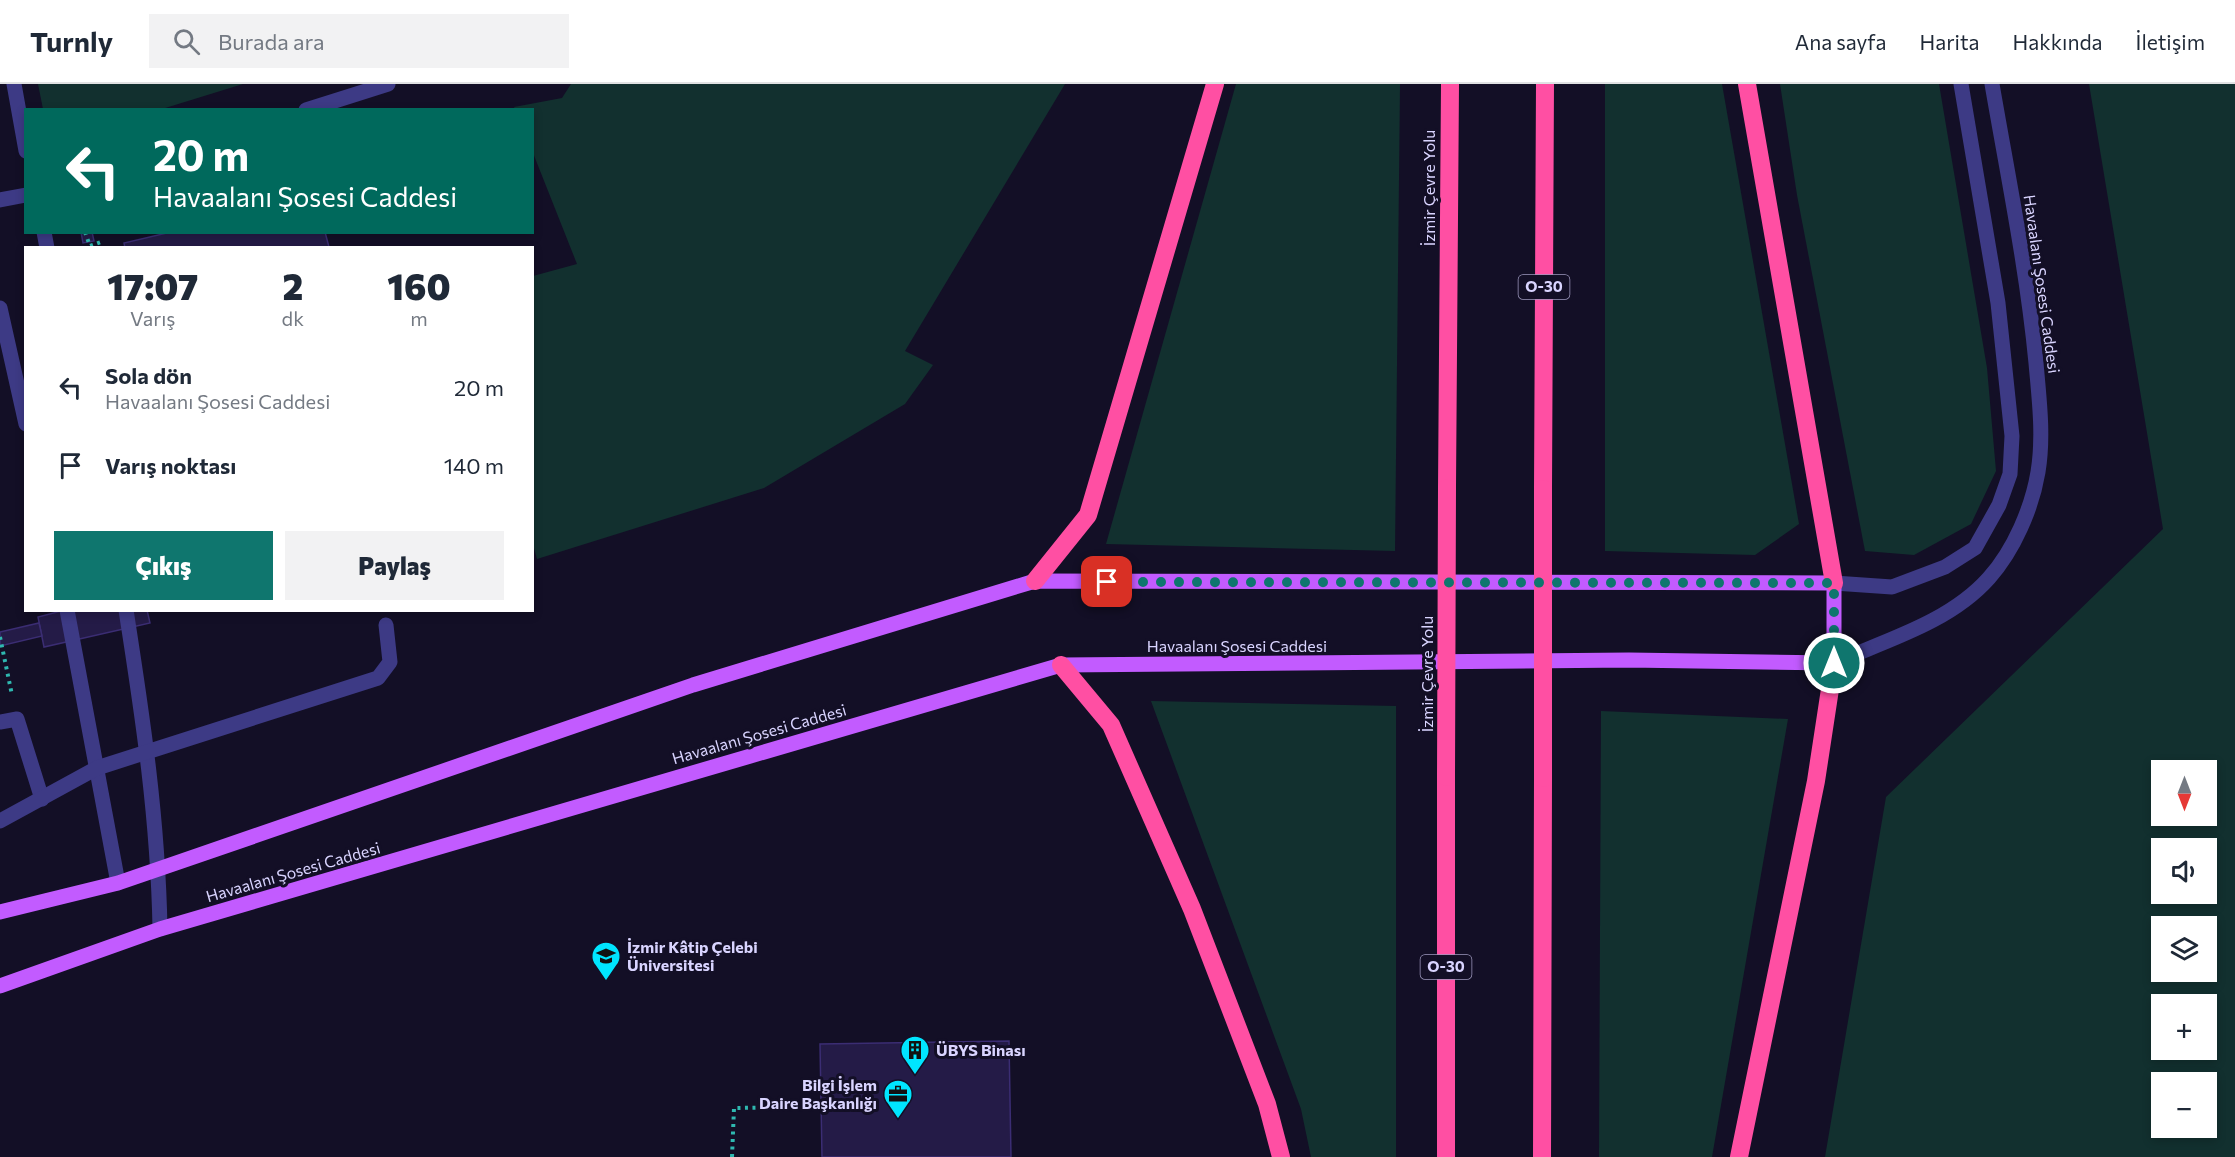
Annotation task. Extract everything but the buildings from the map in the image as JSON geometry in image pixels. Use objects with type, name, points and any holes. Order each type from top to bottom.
[{"type":"highway","points":[[1035,581],[1088,515],[1215,84]]},
{"type":"highway","name":"İzmir Çevre Yolu","points":[[1446,1157],[1450,84]]},
{"type":"highway","name":"O-30","points":[[1542,1157],[1545,84]]},
{"type":"highway","points":[[1747,84],[1834,583]]},
{"type":"highway","points":[[1739,1157],[1816,781],[1834,663]]},
{"type":"highway","points":[[1061,665],[1111,725],[1192,909],[1267,1104],[1281,1157]]},
{"type":"main road","points":[[0,912],[118,883],[159,870],[693,685],[1035,581],[1834,583],[1834,663]]},
{"type":"main road","name":"Havaalanı Şosesi Caddesi","points":[[0,986],[160,929],[1061,665],[1617,660],[1834,663]]},
{"type":"street","points":[[15,84],[24,139]]},
{"type":"street","points":[[312,108],[388,84]]},
{"type":"street","points":[[1834,583],[1892,587],[1945,567],[1975,548],[1999,505],[2010,474],[2012,436],[1998,303],[1961,84]]},
{"type":"street","name":"Havaalanı Şosesi Caddesi","points":[[1834,663],[1954,608],[1989,578],[2010,547],[2031,505],[2038,470],[2038,391],[2031,311],[1992,84]]},
{"type":"street","points":[[0,200],[24,195]]},
{"type":"street","points":[[0,308],[24,415]]},
{"type":"street","points":[[67,612],[118,883]]},
{"type":"street","points":[[126,612],[149,750],[159,870],[160,929]]},
{"type":"street","points":[[0,821],[97,768],[378,678],[390,662],[386,625]]},
{"type":"street","points":[[0,722],[17,719],[42,799]]},
{"type":"path","points":[[90,246],[101,242]]},
{"type":"path","points":[[0,637],[17,719]]},
{"type":"path","points":[[732,1157],[734,1108],[821,1107]]},
{"type":"green space","points":[[38,84],[243,84],[165,108],[43,108]]},
{"type":"green space","points":[[571,84],[1065,84],[905,351],[933,365],[905,404],[764,488],[537,559],[534,548],[534,276],[577,264],[534,156],[534,108],[514,107],[562,98]]},
{"type":"green space","points":[[1236,84],[1400,84],[1395,551],[1106,544]]},
{"type":"green space","points":[[1605,84],[1722,84],[1799,524],[1755,555],[1605,551]]},
{"type":"green space","points":[[1780,84],[1939,84],[1987,368],[1996,471],[1971,524],[1914,555],[1865,551],[1797,195]]},
{"type":"green space","points":[[2089,84],[2235,84],[2235,1157],[1825,1157],[1886,797],[2163,529]]},
{"type":"green space","points":[[1151,701],[1396,706],[1396,1157],[1311,1157],[1301,1109]]},
{"type":"green space","points":[[1601,711],[1788,719],[1712,1157],[1599,1157]]},
{"type":"place","name":"İzmir Kâtip Çelebi Üniversitesi","points":[[606,982]]},
{"type":"place","name":"ÜBYS Binası","points":[[915,1076]]},
{"type":"place","name":"Bilgi İşlem Daire Başkanlığı","points":[[898,1120]]},
{"type":"route","points":[[1107,582],[1834,583],[1834,663]]}]
